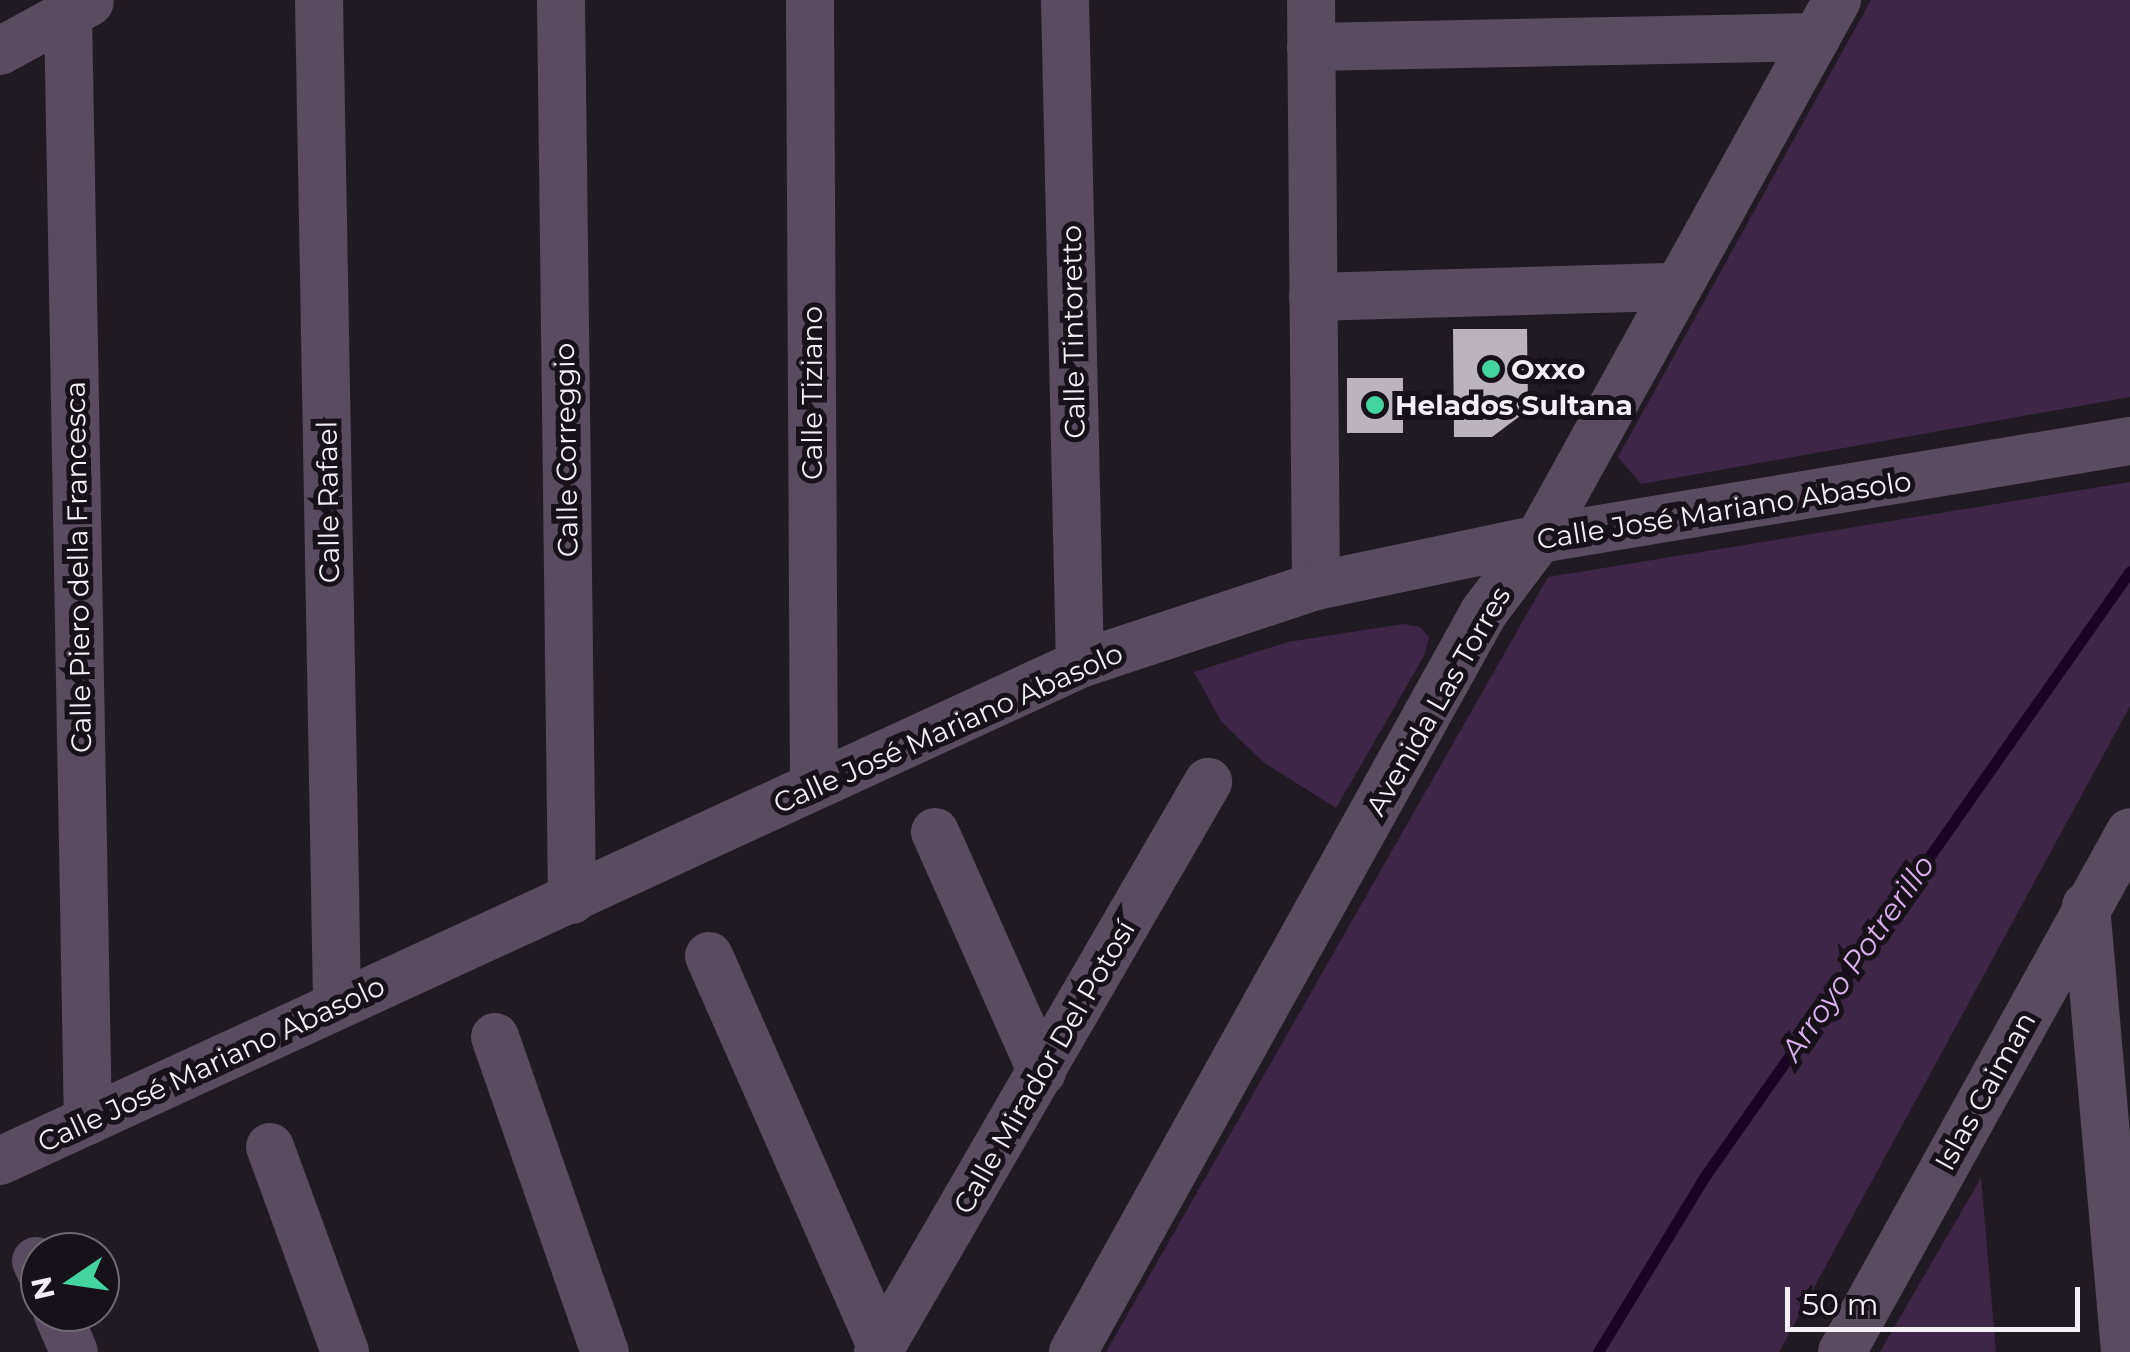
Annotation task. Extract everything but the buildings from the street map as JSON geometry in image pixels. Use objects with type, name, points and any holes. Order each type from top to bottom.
[{"type":"street","name":"Calle Rafael","points":[[319,0],[336,1005]]},
{"type":"street","name":"Calle Correggio","points":[[561,0],[572,900]]},
{"type":"street","name":"Calle Tiziano","points":[[810,0],[814,786]]},
{"type":"street","name":"Calle Tintoretto","points":[[1066,0],[1080,664]]},
{"type":"street","points":[[1311,0],[1316,586]]},
{"type":"street","points":[[0,51],[81,7]]},
{"type":"street","name":"Calle Piero della Francesca","points":[[81,7],[88,1122]]},
{"type":"street","points":[[1312,48],[1827,19]]},
{"type":"street","name":"Avenida Las Torres","points":[[1072,1352],[1475,629],[1539,538],[1827,19]]},
{"type":"street","points":[[1313,298],[1678,288]]},
{"type":"street","name":"Calle José Mariano Abasolo","points":[[0,1160],[1080,664],[1316,586],[1539,538],[2130,441]]},
{"type":"street","name":"Calle Mirador Del Potosí","points":[[879,1349],[1208,782]]},
{"type":"street","points":[[935,832],[1042,1072]]},
{"type":"street","name":"Islas Caiman","points":[[1842,1352],[2130,832]]},
{"type":"street","points":[[2086,906],[2125,1352]]},
{"type":"street","points":[[709,956],[879,1349]]},
{"type":"street","points":[[495,1037],[605,1352]]},
{"type":"street","points":[[270,1147],[345,1352]]},
{"type":"shaded area","points":[[1871,0],[2130,0],[2130,397],[1641,484],[1618,457]]},
{"type":"shaded area","points":[[2130,482],[2130,706],[1779,1352],[1106,1352],[1548,577]]},
{"type":"shaded area","points":[[1403,624],[1420,627],[1429,637],[1424,656],[1336,808],[1263,762],[1221,721],[1194,672],[1288,642]]},
{"type":"shaded area","points":[[1981,1178],[1996,1352],[1880,1352],[1885,1343]]},
{"type":"waterway","name":"Arroyo Potrerillo","points":[[1598,1352],[1705,1176],[2130,571]]},
{"type":"place","name":"Oxxo","points":[[1491,369]]},
{"type":"place","name":"Helados Sultana","points":[[1375,405]]}]
